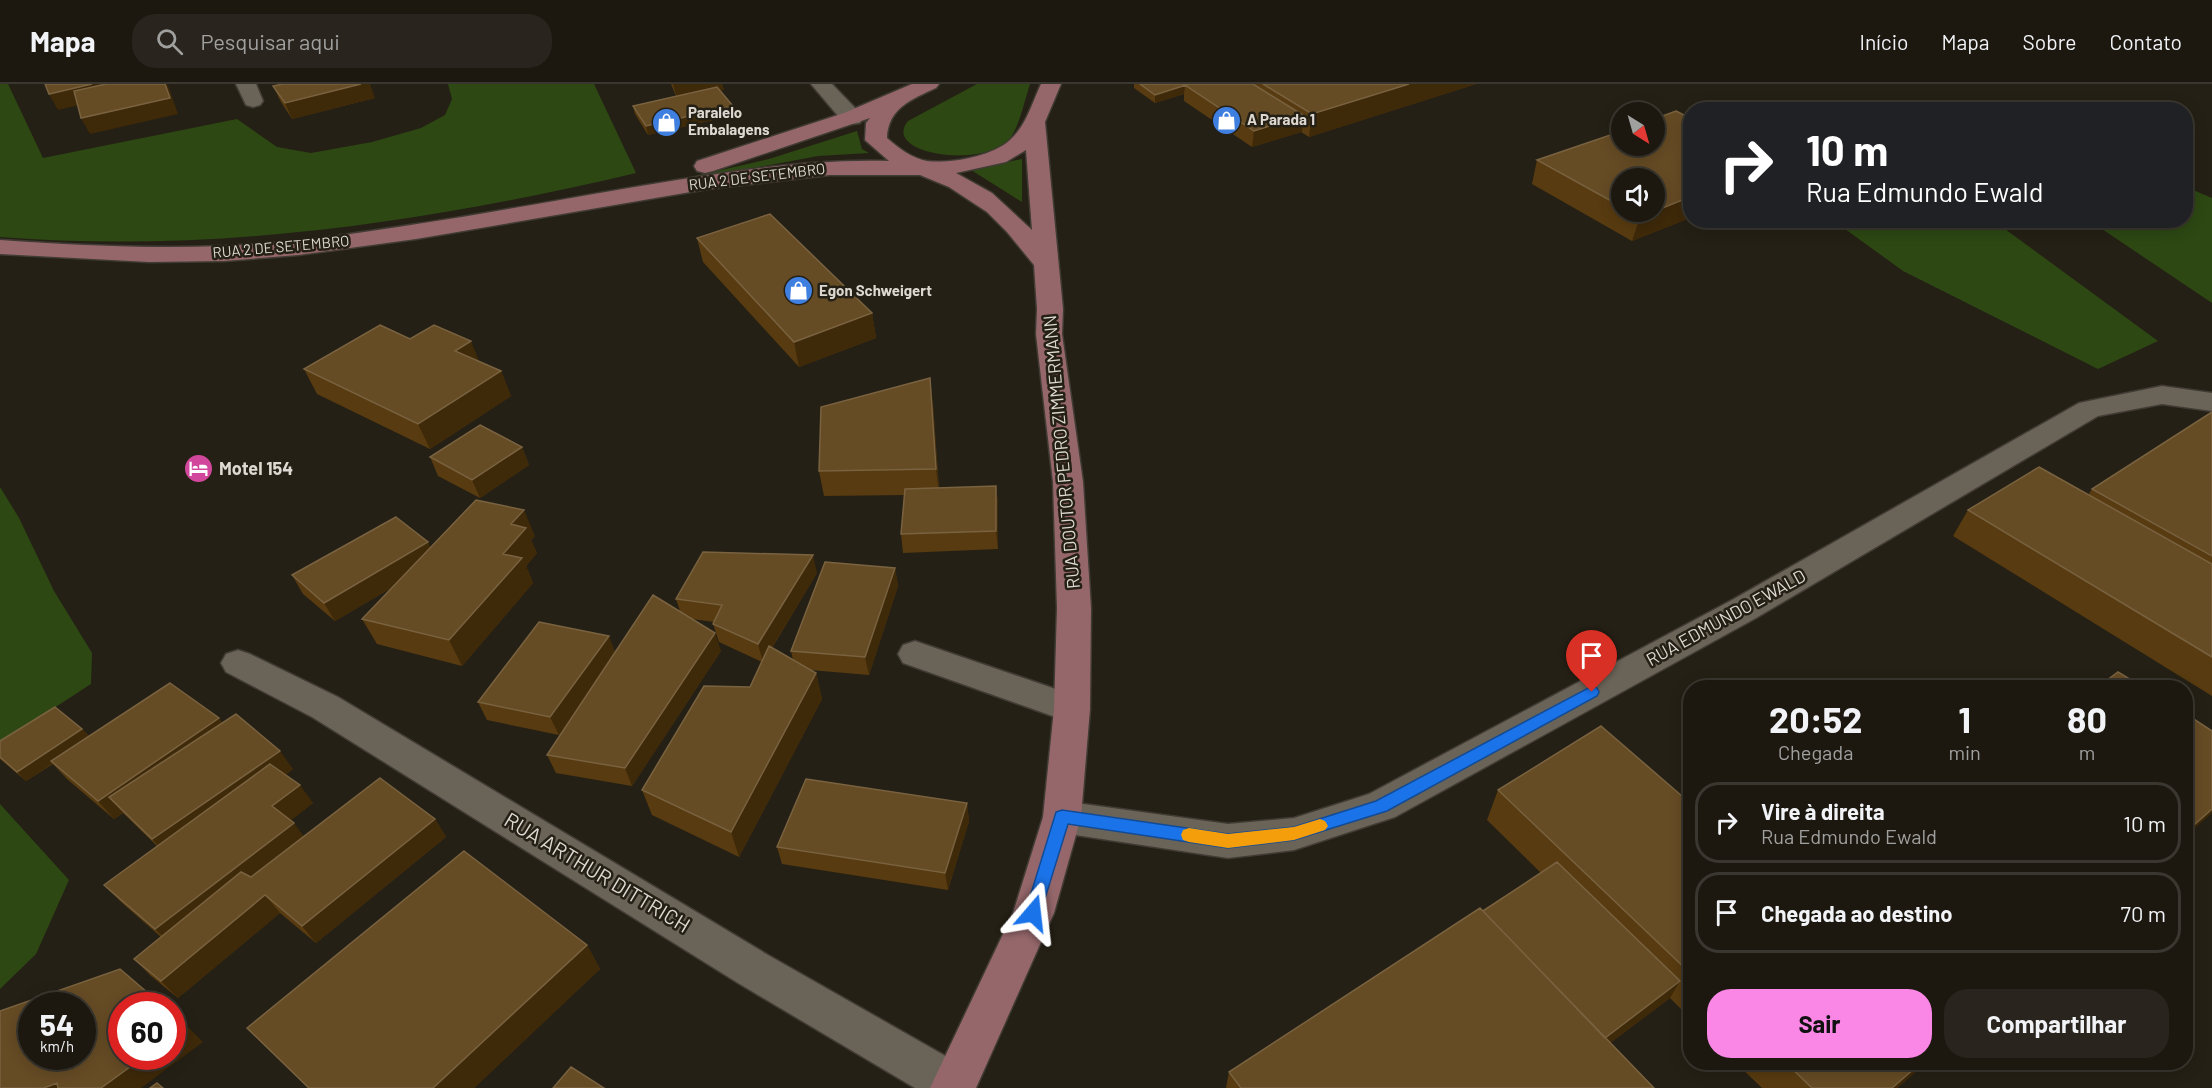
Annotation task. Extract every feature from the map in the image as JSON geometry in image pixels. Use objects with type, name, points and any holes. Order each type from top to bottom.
[{"type":"main road","name":"RUA 2 DE SETEMBRO","points":[[559,208],[738,156],[852,118],[929,84]]},
{"type":"main road","points":[[1035,123],[1051,84]]},
{"type":"main road","points":[[897,100],[877,123],[876,140],[888,152],[956,182],[987,200],[1014,223],[1045,263]]},
{"type":"main road","name":"RUA 2 DE SETEMBRO","points":[[0,247],[182,254],[295,248],[427,232],[800,169],[956,166],[999,157],[1014,149],[1035,123]]},
{"type":"main road","name":"RUA DOUTOR PEDRO ZIMMERMANN","points":[[953,1087],[1033,913],[1062,817],[1072,709],[1074,608],[1068,482],[1049,334],[1050,309],[1035,123]]},
{"type":"street","points":[[821,84],[852,118]]},
{"type":"street","name":"RUA EDMUNDO EWALD","points":[[1062,817],[1228,841],[1294,834],[1381,806],[1744,609],[2089,409],[2162,395],[2209,401]]},
{"type":"street","points":[[915,654],[1072,709]]},
{"type":"street","name":"RUA ARTHUR DITTRICH","points":[[238,663],[325,707],[753,969],[953,1087]]},
{"type":"green space","points":[[0,84],[8,84],[43,158],[237,119],[277,147],[311,153],[372,142],[421,128],[445,115],[452,99],[448,84],[594,84],[636,173],[479,206],[321,230],[161,241],[80,241],[0,237]]},
{"type":"green space","points":[[977,84],[1030,84],[1020,118],[1011,137],[999,147],[981,153],[961,155],[922,150],[909,142],[903,133],[908,121]]},
{"type":"green space","points":[[857,131],[862,149],[869,153],[818,156],[625,192],[769,159]]},
{"type":"green space","points":[[1022,159],[1022,202],[971,170]]},
{"type":"green space","points":[[2193,190],[2212,198],[2212,303],[2100,228],[2193,228]]},
{"type":"green space","points":[[1844,228],[2004,228],[2158,341],[2098,369],[1903,271]]},
{"type":"green space","points":[[0,487],[19,518],[54,591],[92,653],[91,684],[0,743]]},
{"type":"green space","points":[[0,804],[69,880],[36,954],[0,989]]},
{"type":"building","points":[[45,84],[92,84],[49,94]]},
{"type":"building","points":[[106,84],[165,84],[170,98],[81,118],[74,91]]},
{"type":"building","points":[[361,84],[285,103],[273,86]]},
{"type":"building","points":[[1140,84],[1189,84],[1155,95]]},
{"type":"building","points":[[1253,84],[1303,115],[1254,131],[1185,85]]},
{"type":"building","points":[[1263,84],[1409,84],[1312,114]]},
{"type":"building","points":[[717,87],[733,106],[646,126],[633,106]]},
{"type":"building","points":[[1676,111],[1683,114],[1683,200],[1665,207],[1665,168],[1611,168],[1611,201],[1537,160],[1611,135],[1611,156],[1665,156],[1665,115]]},
{"type":"building","points":[[770,214],[872,313],[794,342],[697,238]]},
{"type":"building","points":[[380,325],[410,339],[434,325],[471,341],[455,351],[501,371],[418,424],[304,369]]},
{"type":"building","points":[[930,378],[936,469],[819,471],[821,407]]},
{"type":"building","points":[[2212,412],[2212,556],[2092,489]]},
{"type":"building","points":[[480,425],[522,447],[472,480],[430,457]]},
{"type":"building","points":[[2039,467],[2212,564],[2212,657],[1968,510]]},
{"type":"building","points":[[996,486],[996,531],[901,534],[905,489]]},
{"type":"building","points":[[476,500],[524,510],[511,524],[526,528],[503,554],[522,558],[449,640],[362,619]]},
{"type":"building","points":[[396,517],[428,542],[324,603],[292,575]]},
{"type":"building","points":[[703,552],[813,555],[758,644],[713,624],[722,605],[676,599]]},
{"type":"building","points":[[825,562],[895,568],[865,657],[791,651]]},
{"type":"building","points":[[653,595],[715,633],[625,768],[547,755]]},
{"type":"building","points":[[539,622],[609,636],[550,717],[478,702]]},
{"type":"building","points":[[769,646],[816,673],[731,832],[642,790],[704,686],[750,687]]},
{"type":"building","points":[[2118,672],[2131,680],[2107,680]]},
{"type":"building","points":[[170,683],[219,718],[98,801],[51,761]]},
{"type":"building","points":[[55,707],[82,729],[17,772],[0,757],[0,741]]},
{"type":"building","points":[[236,714],[280,751],[152,839],[109,797]]},
{"type":"building","points":[[2193,719],[2212,731],[2212,809],[2193,826]]},
{"type":"building","points":[[1601,726],[1683,797],[1683,966],[1498,790]]},
{"type":"building","points":[[270,764],[300,785],[272,806],[294,823],[155,929],[104,885]]},
{"type":"building","points":[[380,778],[435,819],[302,926],[265,895],[161,981],[134,959],[241,872],[251,877]]},
{"type":"building","points":[[806,779],[967,803],[945,873],[777,847]]},
{"type":"building","points":[[464,851],[587,945],[433,1088],[309,1088],[247,1028]]},
{"type":"building","points":[[1557,862],[1680,981],[1605,1038],[1483,911]]},
{"type":"building","points":[[1480,908],[1654,1088],[1241,1088],[1229,1072]]},
{"type":"building","points":[[120,969],[147,992],[108,992],[108,1070],[126,1070],[101,1088],[58,1088],[57,1083],[44,1088],[0,1088],[0,1011],[18,1005],[18,1070],[96,1070],[96,992],[54,992]]},
{"type":"building","points":[[571,1067],[604,1088],[553,1088]]},
{"type":"building","points":[[1793,1070],[1913,1070],[1892,1088],[1812,1088]]},
{"type":"building","points":[[157,1083],[163,1088],[150,1088]]},
{"type":"slow traffic","points":[[1189,835],[1228,841],[1294,834],[1320,826]]},
{"type":"place","name":"A Parada 1","points":[[1226,120]]},
{"type":"place","name":"Paralelo Embalagens","points":[[667,122]]},
{"type":"place","name":"Egon Schweigert","points":[[798,291]]},
{"type":"place","name":"Motel 154","points":[[198,469]]},
{"type":"route","points":[[1033,913],[1062,817],[1228,841],[1294,834],[1381,806],[1592,692]]}]
